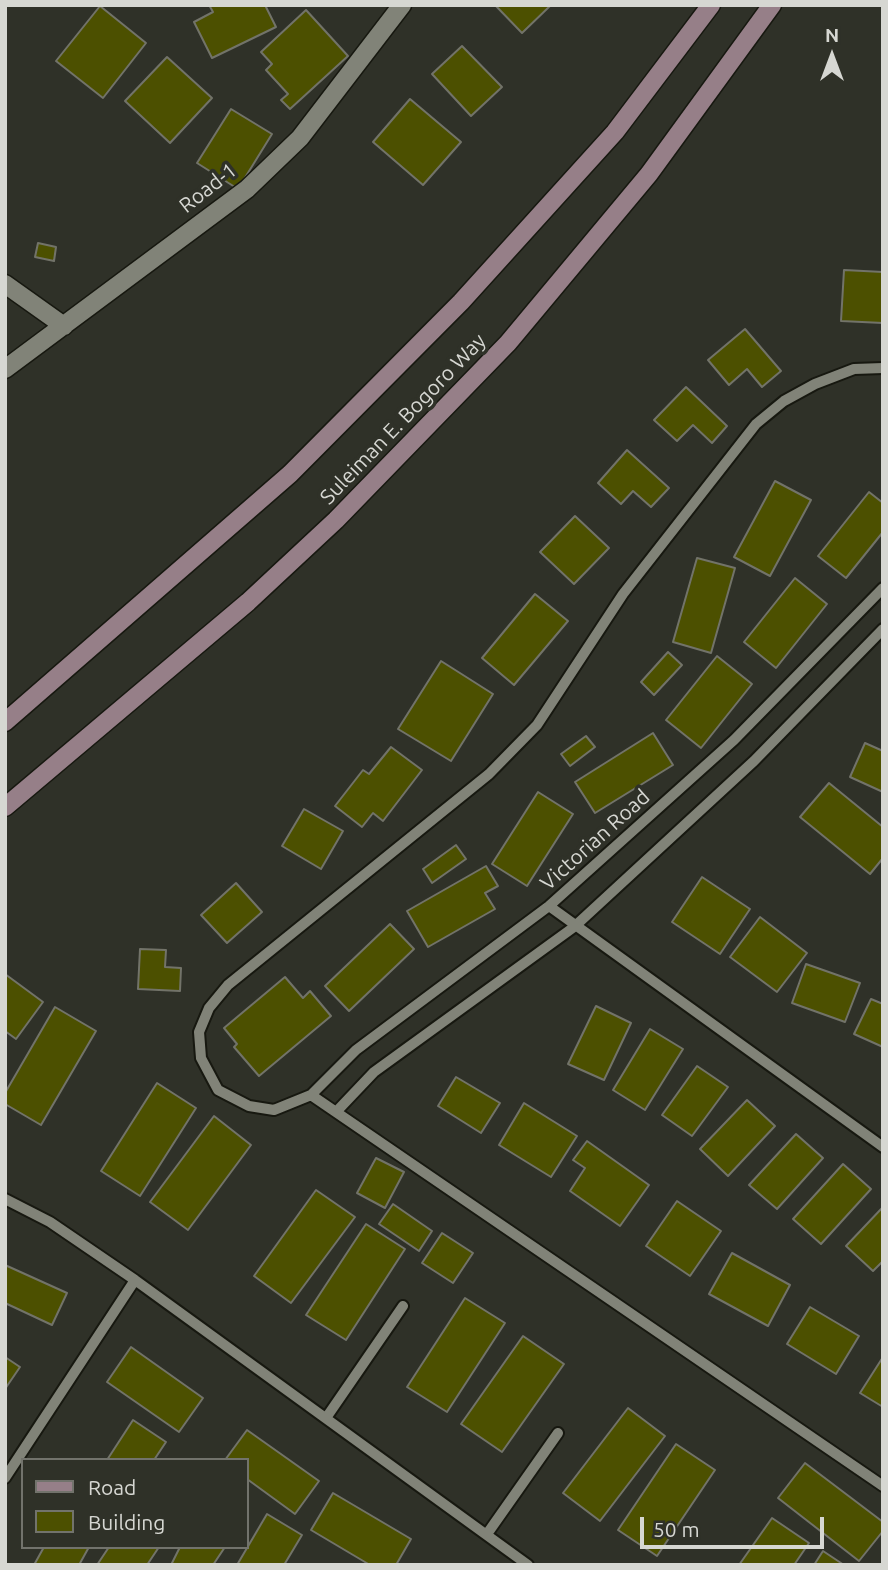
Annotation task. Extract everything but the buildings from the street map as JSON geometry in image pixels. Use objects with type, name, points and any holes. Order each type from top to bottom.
[{"type":"street","name":"Suleiman E. Bogoro Way","points":[[5,722],[290,474],[461,302],[615,132],[711,5]]},
{"type":"street","name":"Suleiman E. Bogoro Way","points":[[5,807],[248,602],[335,520],[509,343],[649,174],[772,5]]},
{"type":"street","name":"Road-1","points":[[5,369],[247,188],[300,138],[394,8]]},
{"type":"street","points":[[5,284],[64,326]]},
{"type":"lane","points":[[883,368],[853,369],[815,384],[784,401],[755,424],[623,594],[537,725],[489,774],[228,985],[209,1008],[199,1032],[201,1058],[218,1090],[249,1106],[274,1110],[311,1095],[883,1486]]},
{"type":"lane","name":"Victorian Road","points":[[311,1095],[356,1051],[549,906],[734,740],[883,589]]},
{"type":"lane","points":[[336,1112],[374,1072],[574,927],[754,761],[883,629]]},
{"type":"lane","points":[[549,906],[574,927],[883,1147]]},
{"type":"lane","points":[[5,1199],[50,1222],[135,1280],[528,1565]]},
{"type":"lane","points":[[5,1478],[135,1280]]},
{"type":"lane","points":[[326,1418],[403,1306]]},
{"type":"lane","points":[[487,1534],[558,1433]]}]
